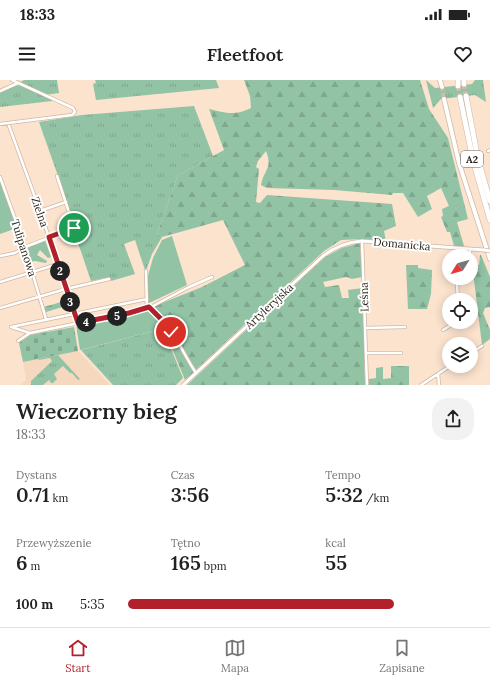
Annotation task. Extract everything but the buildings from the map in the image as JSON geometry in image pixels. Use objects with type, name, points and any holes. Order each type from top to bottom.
[{"type":"highway","name":"A2","points":[[466,96],[478,158],[490,201]]},
{"type":"highway","name":"A2","points":[[460,97],[472,160],[490,220]]},
{"type":"main road","points":[[440,80],[442,87]]},
{"type":"main road","points":[[444,99],[459,163],[490,259]]},
{"type":"street","points":[[0,124],[72,115],[75,112],[73,108],[12,80]]},
{"type":"street","points":[[0,91],[18,83]]},
{"type":"street","name":"Zielna","points":[[8,123],[78,323]]},
{"type":"street","points":[[0,256],[15,253],[25,247],[74,228],[57,176]]},
{"type":"street","name":"Tulipanowa","points":[[0,177],[25,247],[46,319]]},
{"type":"street","points":[[40,211],[66,202]]},
{"type":"street","name":"Domanicka","points":[[362,241],[470,249]]},
{"type":"street","name":"Leśna","points":[[362,241],[367,385]]},
{"type":"street","name":"Artyleryjska","points":[[182,385],[323,256],[342,245],[362,241]]},
{"type":"street","name":"Domanicka","points":[[478,250],[490,250]]},
{"type":"street","points":[[0,282],[58,264]]},
{"type":"street","points":[[146,271],[148,308],[161,319],[171,332],[196,373]]},
{"type":"street","points":[[18,341],[30,333],[148,308],[212,277]]},
{"type":"street","points":[[0,308],[66,289],[109,279]]},
{"type":"street","points":[[30,333],[11,327],[147,299]]},
{"type":"street","points":[[365,328],[405,327]]},
{"type":"street","points":[[478,349],[482,346]]},
{"type":"street","points":[[366,353],[401,353]]},
{"type":"street","points":[[421,385],[442,371]]},
{"type":"street","points":[[438,374],[438,385]]},
{"type":"shaded area","points":[[78,351],[110,385],[20,385],[26,380],[23,362]]},
{"type":"green space","points":[[24,80],[57,80],[59,93],[44,95],[19,83]]},
{"type":"green space","points":[[95,80],[216,80],[219,88],[96,100],[93,84],[96,83]]},
{"type":"green space","points":[[244,80],[420,80],[429,109],[448,138],[468,219],[457,222],[464,246],[454,246],[450,232],[447,232],[441,217],[443,216],[442,209],[449,206],[441,188],[427,196],[432,209],[418,217],[403,193],[393,193],[392,195],[334,190],[267,188],[261,185],[269,162],[266,151],[258,161],[256,167],[259,169],[256,202],[260,203],[267,195],[392,204],[396,226],[384,231],[386,241],[363,239],[341,240],[324,251],[185,380],[166,334],[170,329],[152,307],[202,287],[245,265],[223,220],[162,237],[157,234],[178,175],[224,150],[209,109],[220,112],[235,113],[251,108],[250,96]]},
{"type":"green space","points":[[426,80],[435,88],[472,84],[475,80],[483,80],[486,102],[475,95],[441,99],[433,108]]},
{"type":"green space","points":[[17,84],[52,99],[52,101],[0,107],[0,92]]},
{"type":"green space","points":[[194,106],[213,156],[178,175],[157,234],[162,237],[152,254],[147,268],[145,270],[135,240],[124,244],[135,274],[111,281],[110,277],[91,281],[74,231],[77,230],[39,122],[82,115]]},
{"type":"green space","points":[[0,180],[17,228],[0,234]]},
{"type":"green space","points":[[172,236],[187,285],[147,304],[147,279],[153,258],[162,240]]},
{"type":"green space","points":[[45,240],[51,257],[48,258],[40,250],[37,255],[47,261],[46,263],[35,261],[30,262],[27,250],[28,247]]},
{"type":"green space","points":[[360,243],[362,277],[352,279],[346,277],[323,282],[325,287],[339,285],[342,298],[349,298],[348,290],[363,288],[365,385],[187,385],[325,257],[342,248]]},
{"type":"green space","points":[[481,255],[490,277],[490,307],[485,308],[483,313],[490,330],[490,339],[482,345],[478,313],[478,293],[476,293],[475,285],[478,285]]},
{"type":"green space","points":[[406,265],[418,265],[418,268],[432,270],[431,294],[427,309],[408,309]]},
{"type":"green space","points":[[68,300],[69,305],[46,312],[44,307]]},
{"type":"green space","points":[[150,309],[165,328],[80,350],[76,325]]},
{"type":"green space","points":[[74,327],[78,351],[23,362],[19,343],[30,335]]},
{"type":"green space","points":[[165,328],[167,332],[165,334],[183,378],[176,385],[113,385],[81,350]]},
{"type":"green space","points":[[58,355],[80,379],[78,380],[63,366],[54,374],[57,379],[53,383],[49,380],[43,385],[31,385],[31,381],[52,361],[50,358],[38,359]]},
{"type":"green space","points":[[391,366],[409,366],[409,385],[369,385],[369,379],[376,378],[376,368],[383,367],[383,379],[391,378]]},
{"type":"tunnel","points":[[464,84],[466,96]]},
{"type":"tunnel","points":[[458,86],[460,97]]},
{"type":"tunnel","points":[[442,87],[444,99]]},
{"type":"route","points":[[74,228],[49,237],[78,323],[147,309],[149,307],[171,332]]}]
